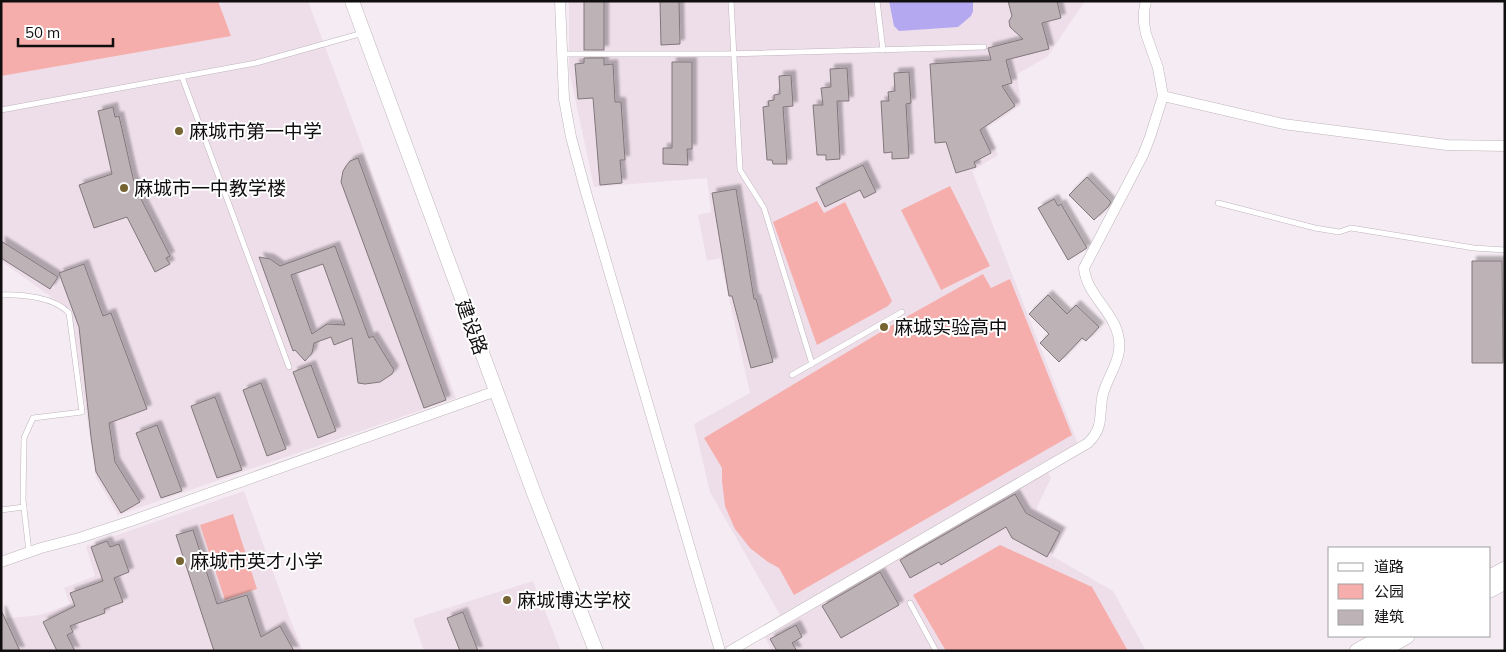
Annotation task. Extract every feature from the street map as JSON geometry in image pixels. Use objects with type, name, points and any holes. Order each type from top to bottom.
[{"type":"main road","points":[[1491,577],[1505,569]]},
{"type":"main road","points":[[1491,589],[1505,582]]},
{"type":"main road","points":[[1357,651],[1382,637]]},
{"type":"main road","points":[[1381,651],[1406,637]]},
{"type":"street","name":"建设路","points":[[352,1],[535,496],[596,651]]},
{"type":"street","points":[[560,1],[564,99],[573,145],[720,651]]},
{"type":"street","points":[[730,651],[1088,443],[1093,438],[1101,423],[1103,395],[1106,383],[1116,362],[1119,351],[1119,339],[1114,322],[1087,283],[1084,268],[1143,155],[1162,96],[1158,68],[1144,23],[1146,1]]},
{"type":"street","points":[[1162,96],[1283,124],[1447,146],[1505,146]]},
{"type":"street","points":[[1,562],[132,521],[496,391]]},
{"type":"lane","points":[[732,1],[740,170],[764,208],[812,364]]},
{"type":"lane","points":[[877,1],[883,50]]},
{"type":"lane","points":[[1,110],[256,63],[364,33]]},
{"type":"lane","points":[[562,54],[734,53],[984,47]]},
{"type":"lane","points":[[182,76],[289,367]]},
{"type":"lane","points":[[1218,202],[1315,228],[1340,232],[1351,228],[1474,248],[1505,250]]},
{"type":"lane","points":[[1,295],[18,294],[54,302],[69,313],[82,412],[33,418],[24,438],[22,500],[29,552]]},
{"type":"lane","points":[[792,375],[902,312]]},
{"type":"lane","points":[[1,510],[24,507]]},
{"type":"lane","points":[[910,603],[936,651]]},
{"type":"shaded area","name":"麻城市第一中学","points":[[1,1],[308,1],[456,398],[118,515],[96,478],[71,311],[1,261]]},
{"type":"shaded area","name":"麻城实验高中","points":[[569,1],[1085,1],[1047,57],[1017,74],[1021,105],[985,129],[998,155],[972,171],[1078,444],[780,615],[710,492],[694,424],[750,393],[720,258],[707,261],[698,215],[711,212],[707,178],[594,187],[569,70]]},
{"type":"shaded area","points":[[889,1],[973,1],[973,11],[971,16],[958,27],[899,31],[894,26]]},
{"type":"shaded area","points":[[1047,471],[1051,478],[1036,509],[1068,527],[1052,556],[1113,591],[1146,651],[772,651],[765,637]]},
{"type":"shaded area","name":"麻城市英才小学","points":[[244,491],[303,651],[1,651],[1,619],[40,615],[70,604],[64,588],[95,576],[86,546]]},
{"type":"shaded area","name":"麻城博达学校","points":[[533,581],[561,651],[424,651],[413,619]]},
{"type":"green space","points":[[1,1],[218,1],[231,36],[1,76]]},
{"type":"green space","points":[[950,186],[990,266],[941,290],[901,210]]},
{"type":"green space","points":[[817,201],[824,213],[845,202],[892,301],[888,306],[817,345],[773,222]]},
{"type":"green space","points":[[983,274],[991,288],[1010,279],[1072,435],[794,595],[779,568],[750,548],[735,529],[725,506],[722,468],[704,438],[899,321]]},
{"type":"green space","points":[[233,514],[257,589],[225,600],[200,525]]},
{"type":"green space","points":[[1000,545],[1092,587],[1128,651],[946,651],[913,595]]},
{"type":"building","points":[[584,1],[604,1],[604,50],[584,50]]},
{"type":"building","points":[[660,1],[679,1],[680,44],[661,45]]},
{"type":"building","points":[[1008,1],[1057,1],[1061,18],[1042,23],[1049,49],[1006,60],[1012,83],[1002,86],[1015,106],[980,130],[991,153],[974,162],[976,167],[956,173],[946,142],[935,143],[930,64],[991,60],[988,48],[1023,39],[1010,27],[1009,21],[1012,16]]},
{"type":"building","points":[[584,58],[604,58],[604,65],[613,64],[615,102],[621,102],[625,160],[620,160],[622,183],[600,185],[593,98],[578,99],[575,64],[584,63]]},
{"type":"building","points":[[672,62],[692,62],[692,149],[687,149],[688,165],[663,164],[663,148],[672,148]]},
{"type":"building","points":[[847,68],[849,101],[837,101],[840,159],[826,160],[826,155],[817,155],[813,105],[823,105],[821,88],[831,87],[830,69]]},
{"type":"building","points":[[909,72],[911,103],[906,104],[909,158],[892,159],[892,152],[884,153],[881,101],[889,101],[888,92],[895,91],[894,73]]},
{"type":"building","points":[[791,75],[793,106],[783,107],[787,164],[773,164],[772,160],[767,160],[763,107],[769,106],[768,101],[774,100],[774,95],[780,94],[779,76]]},
{"type":"building","name":"麻城市一中教学楼","points":[[113,107],[115,117],[119,116],[133,178],[140,197],[170,256],[166,258],[170,264],[155,272],[127,217],[94,228],[79,185],[112,174],[98,111]]},
{"type":"building","points":[[358,158],[446,400],[424,408],[341,182],[346,166],[350,161]]},
{"type":"building","points":[[863,165],[876,192],[864,198],[860,190],[825,207],[816,188]]},
{"type":"building","points":[[1087,177],[1111,202],[1094,220],[1069,195]]},
{"type":"building","points":[[736,189],[754,299],[756,299],[773,362],[751,368],[732,296],[729,296],[712,193]]},
{"type":"building","points":[[1054,199],[1058,206],[1061,204],[1087,248],[1068,260],[1038,208]]},
{"type":"building","points":[[1,241],[58,277],[50,289],[1,258]]},
{"type":"building","points":[[335,246],[369,338],[373,336],[394,370],[392,374],[380,382],[358,383],[352,338],[334,345],[331,337],[314,343],[312,353],[305,361],[295,350],[293,351],[259,257],[270,259],[280,266]],"holes":[[[323,264],[345,325],[327,324],[312,334],[291,275]]]},
{"type":"building","points":[[1472,261],[1502,261],[1503,363],[1472,363]]},
{"type":"building","points":[[84,264],[103,316],[111,313],[147,409],[109,423],[115,462],[140,502],[121,513],[96,472],[79,327],[59,273]]},
{"type":"building","points":[[1048,295],[1067,314],[1076,305],[1099,327],[1086,341],[1082,338],[1059,362],[1040,343],[1049,334],[1029,314]]},
{"type":"building","points":[[311,365],[336,431],[318,438],[293,372]]},
{"type":"building","points":[[261,383],[286,449],[267,456],[243,390]]},
{"type":"building","points":[[215,397],[242,470],[217,478],[191,406]]},
{"type":"building","points":[[157,425],[182,491],[161,498],[136,433]]},
{"type":"building","points":[[1015,494],[1026,513],[1060,532],[1047,557],[1012,538],[1006,527],[941,565],[939,562],[910,578],[900,560]]},
{"type":"building","points":[[193,530],[217,604],[247,595],[261,637],[280,626],[294,651],[214,651],[176,535]]},
{"type":"building","points":[[107,541],[110,547],[119,544],[129,572],[114,578],[123,602],[104,609],[105,613],[70,626],[73,632],[67,635],[75,651],[57,651],[43,622],[75,606],[70,593],[103,581],[91,547]]},
{"type":"building","points":[[880,572],[899,605],[841,638],[822,606]]},
{"type":"building","points":[[1,610],[20,651],[1,651]]},
{"type":"building","points":[[463,612],[478,651],[460,651],[447,618]]},
{"type":"building","points":[[796,625],[802,637],[792,643],[797,651],[777,651],[770,639]]},
{"type":"place","name":"麻城市第一中学","points":[[179,131]]},
{"type":"place","name":"麻城市一中教学楼","points":[[124,188]]},
{"type":"place","name":"麻城实验高中","points":[[884,327]]},
{"type":"place","name":"麻城市英才小学","points":[[180,561]]},
{"type":"place","name":"麻城博达学校","points":[[507,600]]}]
